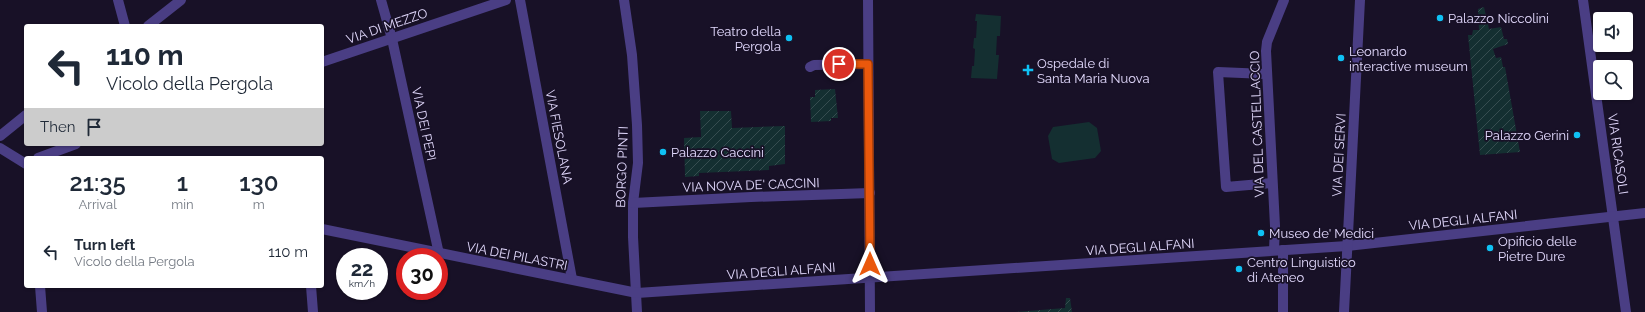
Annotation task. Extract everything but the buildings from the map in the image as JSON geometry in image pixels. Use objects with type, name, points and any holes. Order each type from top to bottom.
[{"type":"street","points":[[118,0],[124,24]]},
{"type":"street","points":[[151,24],[181,0]]},
{"type":"street","name":"VIA DEI PEPI","points":[[381,0],[392,39],[438,248]]},
{"type":"street","name":"VIA DI MEZZO","points":[[324,61],[506,0]]},
{"type":"street","name":"VIA FIESOLANA","points":[[520,0],[572,280]]},
{"type":"street","name":"BORGO PINTI","points":[[624,0],[632,55],[637,125],[638,163],[633,203],[633,237],[637,312]]},
{"type":"street","points":[[868,0],[870,312]]},
{"type":"street","name":"VIA DEL CASTELLACCIO","points":[[1283,312],[1272,183],[1266,51],[1267,42],[1284,0]]},
{"type":"street","name":"VIA DEI SERVI","points":[[1344,312],[1360,0]]},
{"type":"street","name":"VIA RICASOLI","points":[[1583,0],[1626,312]]},
{"type":"street","points":[[810,67],[814,65],[868,64]]},
{"type":"street","points":[[1266,74],[1218,72],[1226,187],[1272,183]]},
{"type":"street","points":[[0,136],[22,118]]},
{"type":"street","points":[[43,156],[71,146]]},
{"type":"street","points":[[0,148],[24,163]]},
{"type":"street","name":"VIA NOVA DE' CACCINI","points":[[633,203],[751,196],[870,194]]},
{"type":"street","name":"VIA DEGLI ALFANI","points":[[637,293],[870,279],[1347,246],[1645,213]]},
{"type":"street","name":"VIA DEI PILASTRI","points":[[324,229],[411,248]]},
{"type":"street","name":"VIA DEI PILASTRI","points":[[448,256],[637,293]]},
{"type":"street","points":[[40,288],[42,312]]},
{"type":"street","points":[[311,288],[313,312]]},
{"type":"green space","points":[[1484,7],[1489,29],[1501,27],[1504,39],[1507,39],[1508,44],[1493,49],[1496,58],[1501,57],[1503,67],[1505,67],[1520,152],[1480,155],[1468,35],[1472,35],[1473,30],[1479,30],[1478,9]]},
{"type":"green space","points":[[976,14],[1001,16],[1000,36],[997,36],[996,55],[999,55],[997,79],[971,78],[972,66],[974,66],[975,49],[973,48],[974,38],[976,38]]},
{"type":"green space","points":[[835,89],[838,118],[831,118],[831,121],[811,122],[810,97],[815,97],[815,90]]},
{"type":"green space","points":[[700,111],[731,111],[732,128],[785,126],[785,164],[769,166],[769,170],[699,173],[699,176],[685,177],[684,138],[701,137]]},
{"type":"green space","points":[[1089,122],[1097,128],[1101,151],[1095,158],[1059,163],[1052,159],[1048,136],[1053,127]]},
{"type":"green space","points":[[1066,298],[1070,298],[1072,312],[1015,312],[1065,308]]},
{"type":"place","name":"Palazzo Niccolini","points":[[1440,18]]},
{"type":"place","name":"Teatro della Pergola","points":[[789,38]]},
{"type":"place","name":"Leonardo interactive museum","points":[[1341,58]]},
{"type":"place","name":"Ospedale di Santa Maria Nuova","points":[[1028,70]]},
{"type":"place","name":"Palazzo Gerini","points":[[1577,135]]},
{"type":"place","name":"Palazzo Caccini","points":[[663,152]]},
{"type":"place","name":"Museo de' Medici","points":[[1261,233]]},
{"type":"place","name":"Opificio delle Pietre Dure","points":[[1490,248]]},
{"type":"place","name":"Centro Linguistico di Ateneo","points":[[1239,269]]},
{"type":"route","points":[[839,64],[868,64],[870,264]]}]
